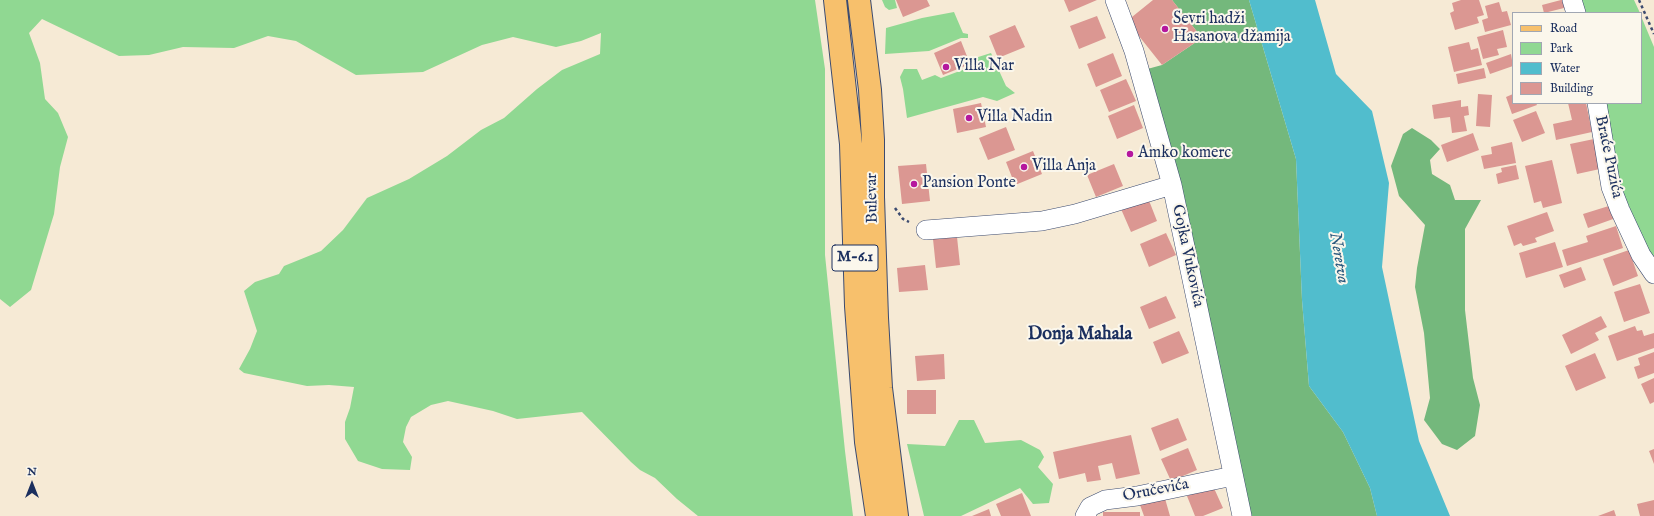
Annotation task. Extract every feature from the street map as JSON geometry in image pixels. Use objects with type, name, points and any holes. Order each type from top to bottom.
[{"type":"main road","name":"M-6.1","points":[[835,0],[850,144],[856,306],[866,442],[877,516]]},
{"type":"main road","name":"Bulevar","points":[[859,0],[870,90],[873,140],[873,197],[881,388],[897,516]]},
{"type":"street","name":"Gojka Vukovića","points":[[1115,0],[1134,51],[1172,185],[1242,516]]},
{"type":"street","points":[[1572,0],[1576,12]]},
{"type":"street","name":"Braće Puzića","points":[[1597,104],[1611,187],[1620,210],[1642,255],[1654,274]]},
{"type":"street","points":[[926,230],[1042,221],[1074,214],[1172,185]]},
{"type":"street","name":"Oručevića","points":[[1084,516],[1090,507],[1105,500],[1233,476]]},
{"type":"path","points":[[1639,0],[1654,34]]},
{"type":"path","points":[[873,197],[885,195],[903,219],[926,230]]},
{"type":"green space","points":[[0,0],[815,0],[825,69],[825,255],[853,516],[698,516],[655,478],[640,470],[631,462],[582,412],[517,419],[493,411],[448,401],[431,405],[411,417],[406,427],[403,442],[412,457],[410,470],[382,469],[358,461],[345,439],[345,422],[350,408],[354,387],[329,385],[307,386],[244,373],[239,369],[250,349],[257,331],[244,291],[255,282],[279,274],[284,266],[321,251],[343,230],[367,198],[409,179],[447,156],[481,130],[504,118],[537,89],[562,70],[600,54],[601,33],[581,41],[556,47],[513,37],[482,45],[423,72],[356,75],[296,41],[268,36],[234,48],[183,47],[149,55],[119,56],[42,19],[29,33],[40,63],[45,99],[58,113],[68,137],[60,167],[54,214],[31,290],[10,307],[0,299]]},
{"type":"green space","points":[[882,0],[895,0],[897,8],[889,10],[885,7]]},
{"type":"green space","points":[[1172,0],[1249,0],[1296,159],[1302,300],[1309,386],[1343,432],[1370,488],[1377,516],[1242,516],[1140,71],[1162,65],[1202,38]]},
{"type":"green space","points":[[1580,0],[1634,0],[1640,12],[1584,12]]},
{"type":"green space","points":[[954,12],[963,33],[968,34],[968,38],[961,38],[929,51],[885,54],[886,28],[922,18]]},
{"type":"green space","points":[[1642,18],[1654,47],[1654,262],[1617,189],[1605,104],[1642,104]]},
{"type":"green space","points":[[991,53],[1006,86],[1015,93],[997,101],[983,97],[907,118],[900,77],[904,69],[917,69],[922,80],[935,75],[941,78],[973,66],[975,58]]},
{"type":"green space","points":[[1412,128],[1431,140],[1440,149],[1430,160],[1432,174],[1450,185],[1455,200],[1481,200],[1465,229],[1465,310],[1473,378],[1480,405],[1475,436],[1457,450],[1442,444],[1424,420],[1430,398],[1424,333],[1415,287],[1425,225],[1399,196],[1391,166],[1403,134]]},
{"type":"green space","points":[[959,420],[974,420],[985,443],[1021,440],[1040,450],[1044,457],[1038,467],[1053,484],[1049,503],[1033,504],[1020,488],[961,516],[924,516],[907,444],[945,446]]},
{"type":"water","name":"Neretva","points":[[1249,0],[1315,0],[1336,74],[1372,111],[1389,183],[1382,267],[1419,441],[1450,516],[1377,516],[1370,488],[1343,432],[1309,386],[1302,300],[1296,159]]},
{"type":"building","points":[[896,0],[927,0],[930,6],[903,17]]},
{"type":"building","points":[[1064,0],[1097,0],[1069,12]]},
{"type":"building","name":"Sevri hadži Hasanova džamija","points":[[1153,0],[1172,0],[1202,38],[1162,65],[1127,21]]},
{"type":"building","points":[[1461,0],[1479,0],[1484,15],[1477,17],[1479,23],[1455,30],[1450,13],[1454,11],[1452,3]]},
{"type":"building","points":[[1566,0],[1568,7],[1544,12],[1542,5]]},
{"type":"building","points":[[1499,2],[1502,12],[1507,11],[1511,25],[1485,32],[1482,20],[1488,18],[1485,6]]},
{"type":"building","points":[[1097,16],[1106,38],[1079,49],[1070,26]]},
{"type":"building","points":[[1015,25],[1025,47],[998,58],[989,36]]},
{"type":"building","points":[[1503,30],[1507,47],[1497,49],[1499,55],[1483,59],[1477,37]]},
{"type":"building","points":[[961,41],[970,64],[943,75],[934,53]]},
{"type":"building","points":[[1469,42],[1471,50],[1478,48],[1482,65],[1454,72],[1448,47]]},
{"type":"building","points":[[1113,53],[1122,76],[1096,87],[1087,64]]},
{"type":"building","points":[[1511,54],[1512,66],[1490,74],[1486,63]]},
{"type":"building","points":[[1484,68],[1486,78],[1458,84],[1456,74]]},
{"type":"building","points":[[1126,79],[1136,101],[1109,112],[1100,90]]},
{"type":"building","points":[[1478,94],[1492,95],[1490,127],[1476,126]]},
{"type":"building","points":[[1512,94],[1512,104],[1537,105],[1512,114],[1506,97]]},
{"type":"building","points":[[1461,100],[1461,107],[1468,106],[1469,115],[1464,116],[1467,131],[1452,133],[1450,117],[1434,119],[1432,105]]},
{"type":"building","name":"Villa Nadin","points":[[981,103],[986,127],[957,133],[953,109]]},
{"type":"building","points":[[1568,104],[1586,104],[1592,132],[1556,140],[1553,124],[1572,120]]},
{"type":"building","points":[[1134,105],[1143,128],[1117,139],[1108,116]]},
{"type":"building","points":[[1536,111],[1545,133],[1522,142],[1513,120]]},
{"type":"building","points":[[1006,127],[1015,150],[988,160],[979,138]]},
{"type":"building","points":[[1473,133],[1479,150],[1447,162],[1441,145]]},
{"type":"building","points":[[1594,139],[1600,169],[1577,174],[1570,144]]},
{"type":"building","points":[[1512,142],[1516,163],[1484,169],[1481,156],[1492,154],[1491,147]]},
{"type":"building","points":[[1033,151],[1042,174],[1015,185],[1006,162]]},
{"type":"building","points":[[1552,160],[1562,203],[1543,208],[1541,201],[1534,203],[1525,166]]},
{"type":"building","name":"Pansion Ponte","points":[[926,164],[930,201],[902,204],[898,166]]},
{"type":"building","points":[[1114,164],[1123,186],[1096,197],[1087,175]]},
{"type":"building","points":[[1516,165],[1519,179],[1498,184],[1496,174],[1502,172],[1501,168]]},
{"type":"building","points":[[1148,198],[1157,221],[1131,232],[1121,209]]},
{"type":"building","points":[[1612,205],[1616,218],[1588,228],[1583,214]]},
{"type":"building","points":[[1547,212],[1554,231],[1535,238],[1537,242],[1523,246],[1521,243],[1514,246],[1507,226]]},
{"type":"building","points":[[1616,226],[1623,248],[1567,266],[1562,250],[1588,242],[1586,236]]},
{"type":"building","points":[[1166,233],[1176,255],[1149,267],[1140,244]]},
{"type":"building","points":[[957,237],[960,265],[936,268],[933,239]]},
{"type":"building","points":[[1555,242],[1563,267],[1526,278],[1519,253]]},
{"type":"building","points":[[1629,250],[1638,276],[1613,286],[1603,259]]},
{"type":"building","points":[[925,265],[928,290],[899,292],[897,268]]},
{"type":"building","points":[[1581,267],[1586,280],[1564,288],[1559,275]]},
{"type":"building","points":[[1640,284],[1650,313],[1624,322],[1614,292]]},
{"type":"building","points":[[1166,296],[1176,318],[1149,329],[1140,307]]},
{"type":"building","points":[[1601,316],[1607,327],[1595,333],[1599,340],[1571,354],[1562,335]]},
{"type":"building","points":[[1635,326],[1637,331],[1642,330],[1644,336],[1654,333],[1654,348],[1617,361],[1608,336]]},
{"type":"building","points":[[1179,331],[1189,353],[1162,364],[1153,342]]},
{"type":"building","points":[[1654,352],[1654,373],[1638,379],[1634,367],[1640,365],[1638,358]]},
{"type":"building","points":[[1595,353],[1606,378],[1576,391],[1565,366]]},
{"type":"building","points":[[944,354],[945,379],[917,381],[915,356]]},
{"type":"building","points":[[1654,378],[1654,402],[1650,404],[1641,384]]},
{"type":"building","points":[[907,390],[936,390],[936,414],[907,414]]},
{"type":"building","points":[[1178,418],[1187,440],[1160,451],[1151,428]]},
{"type":"building","points":[[1131,435],[1140,474],[1116,479],[1112,463],[1098,466],[1101,480],[1087,482],[1085,473],[1059,479],[1053,452]]},
{"type":"building","points":[[1188,448],[1197,470],[1171,481],[1161,459]]},
{"type":"building","points":[[1654,449],[1654,464],[1649,451]]},
{"type":"building","points":[[1213,486],[1223,508],[1203,516],[1195,516],[1187,496]]},
{"type":"building","points":[[1022,493],[1031,516],[1001,516],[996,504]]},
{"type":"building","points":[[1164,495],[1170,516],[1144,516],[1139,502]]},
{"type":"building","points":[[1654,500],[1654,516],[1640,516],[1637,504]]},
{"type":"building","points":[[989,509],[991,516],[972,516]]},
{"type":"building","points":[[1614,510],[1616,516],[1598,516]]},
{"type":"building","points":[[1103,512],[1140,512],[1140,516],[1103,516]]},
{"type":"place","name":"Sevri hadži Hasanova džamija","points":[[1165,29]]},
{"type":"place","name":"Villa Nar","points":[[946,67]]},
{"type":"place","name":"Villa Nadin","points":[[969,118]]},
{"type":"place","name":"Amko komerc","points":[[1130,154]]},
{"type":"place","name":"Villa Anja","points":[[1024,167]]},
{"type":"place","name":"Pansion Ponte","points":[[914,184]]},
{"type":"district","name":"Donja Mahala","points":[[1080,335]]}]
